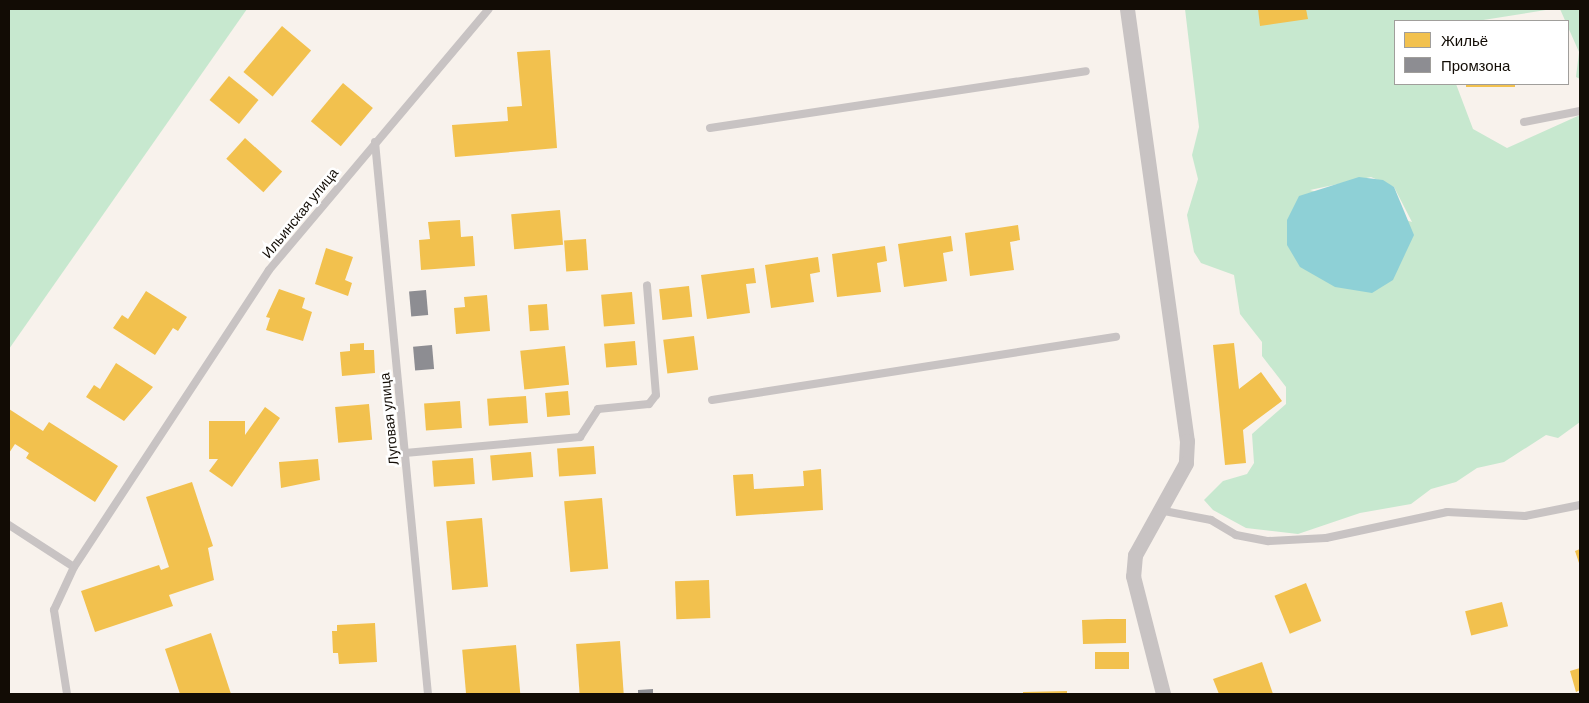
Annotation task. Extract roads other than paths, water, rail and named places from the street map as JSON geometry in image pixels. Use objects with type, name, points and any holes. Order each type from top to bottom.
[{"type":"street","points":[[1127,9],[1187,441],[1186,463],[1135,555],[1133,576],[1163,694]]},
{"type":"lane","name":"Ильинская улица","points":[[66,694],[54,610],[74,567],[150,448],[269,270],[489,9]]},
{"type":"lane","points":[[710,128],[1086,71]]},
{"type":"lane","points":[[1524,122],[1580,111]]},
{"type":"lane","name":"Луговая улица","points":[[375,142],[428,694]]},
{"type":"lane","points":[[405,454],[580,437],[598,409],[649,404],[656,395],[647,285]]},
{"type":"lane","points":[[712,400],[1116,337]]},
{"type":"lane","points":[[1160,510],[1212,520],[1236,535],[1268,541],[1326,538],[1448,512],[1525,516],[1580,505]]},
{"type":"lane","points":[[9,525],[74,567]]},
{"type":"water","points":[[1359,177],[1383,180],[1394,187],[1414,235],[1393,280],[1372,293],[1335,287],[1300,267],[1287,245],[1287,220],[1299,196]]}]
